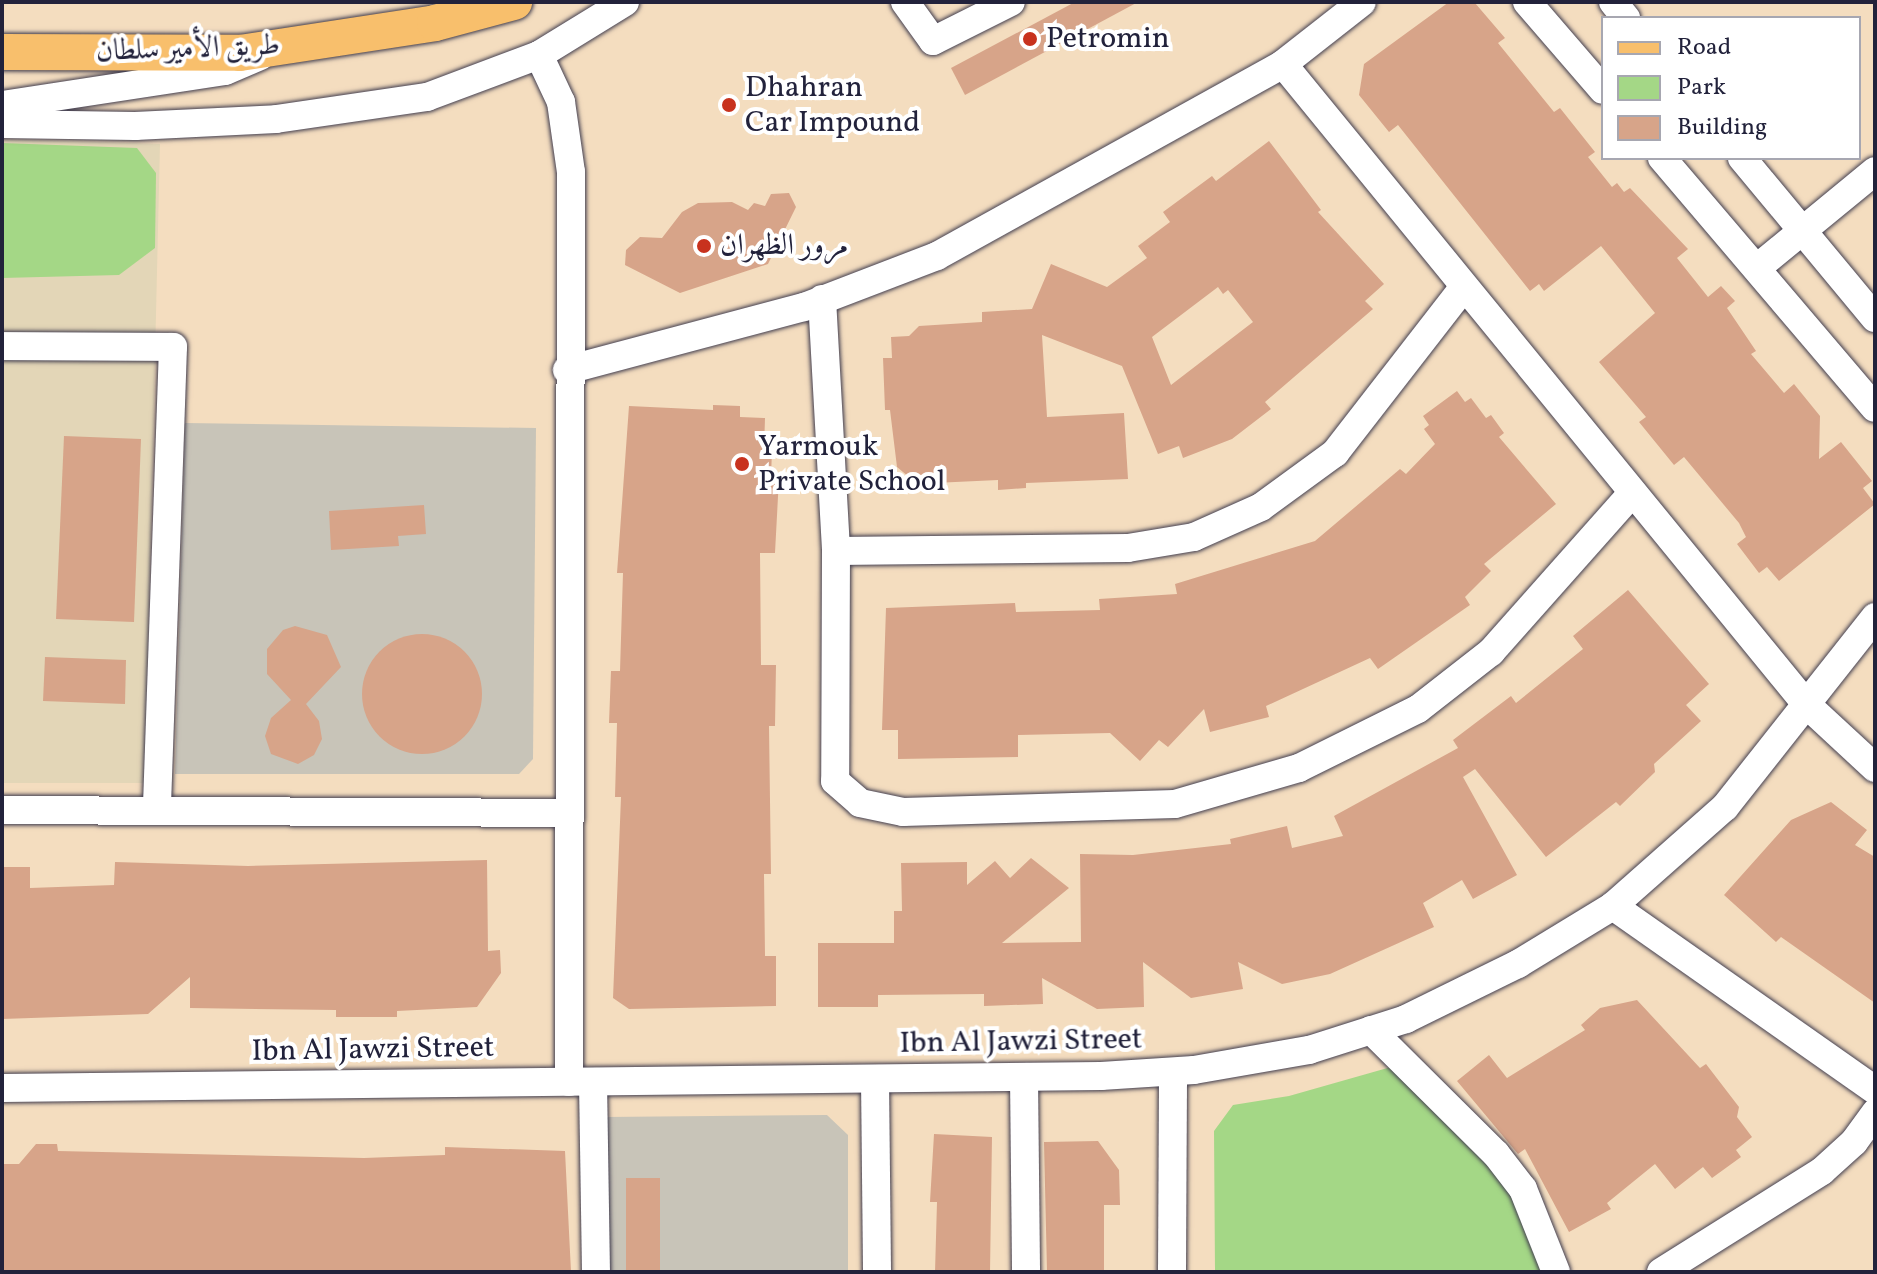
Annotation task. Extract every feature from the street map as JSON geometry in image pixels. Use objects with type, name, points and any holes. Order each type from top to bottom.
[{"type":"main road","name":"طريق الأمير سلطان","points":[[2,52],[240,53],[435,23],[514,2]]},
{"type":"street","points":[[2,124],[135,126],[276,119],[427,97],[539,55],[625,2]]},
{"type":"street","points":[[905,2],[933,41],[1011,2]]},
{"type":"street","points":[[567,370],[822,299],[937,256],[1283,64],[1362,2]]},
{"type":"street","points":[[1527,2],[1601,88]]},
{"type":"street","points":[[2,105],[225,71],[278,48]]},
{"type":"street","points":[[539,55],[561,102],[571,172],[567,370],[567,813],[581,1082],[596,1272]]},
{"type":"street","points":[[1283,64],[1806,704],[1875,768]]},
{"type":"street","points":[[1664,160],[1875,408]]},
{"type":"street","points":[[1744,160],[1875,318]]},
{"type":"street","points":[[1757,268],[1875,171]]},
{"type":"street","points":[[836,551],[1128,548],[1194,537],[1261,507],[1335,453],[1463,288]]},
{"type":"street","points":[[822,299],[836,551],[835,781],[860,803],[903,812],[1175,804],[1299,768],[1418,709],[1491,652],[1632,493]]},
{"type":"street","points":[[2,346],[173,347],[157,809]]},
{"type":"street","name":"Ibn Al Jawzi Street","points":[[2,1088],[1024,1077],[1173,1072],[1309,1050],[1406,1019],[1518,964],[1613,906],[1725,807],[1875,617]]},
{"type":"street","points":[[2,810],[567,813]]},
{"type":"street","points":[[1613,906],[1875,1090]]},
{"type":"street","points":[[1371,1030],[1462,1116],[1523,1189],[1556,1272]]},
{"type":"street","points":[[1172,1272],[1173,1072]]},
{"type":"street","points":[[1024,1077],[1026,1272]]},
{"type":"street","points":[[875,1079],[877,1272]]},
{"type":"street","points":[[1666,1271],[1822,1171],[1875,1113]]},
{"type":"shaded area","points":[[2,139],[160,144],[145,783],[2,783]]},
{"type":"shaded area","points":[[185,423],[536,428],[533,759],[519,774],[175,774]]},
{"type":"shaded area","points":[[827,1115],[848,1135],[848,1272],[607,1272],[605,1117]]},
{"type":"green space","points":[[2,143],[137,148],[156,173],[155,248],[119,275],[2,278]]},
{"type":"green space","points":[[1391,1067],[1440,1107],[1512,1192],[1549,1272],[1215,1272],[1214,1131],[1233,1105],[1289,1096]]},
{"type":"building","points":[[1075,2],[1138,2],[965,95],[951,68]]},
{"type":"building","points":[[1449,2],[1475,3],[1505,38],[1498,43],[1554,112],[1560,108],[1595,152],[1588,157],[1612,187],[1617,183],[1624,192],[1630,188],[1688,249],[1677,258],[1708,297],[1721,286],[1735,301],[1727,308],[1756,351],[1751,354],[1784,393],[1794,384],[1820,416],[1819,459],[1841,442],[1872,481],[1863,488],[1875,504],[1779,581],[1767,567],[1759,573],[1737,544],[1746,537],[1739,523],[1684,457],[1674,465],[1639,422],[1646,417],[1599,362],[1655,313],[1601,246],[1544,291],[1539,284],[1530,291],[1398,125],[1389,132],[1359,95],[1364,64]]},
{"type":"building","points":[[1269,141],[1321,210],[1318,212],[1384,284],[1365,301],[1373,309],[1265,402],[1271,409],[1232,439],[1183,458],[1179,446],[1158,454],[1122,366],[1042,335],[1047,417],[1124,413],[1128,479],[1026,483],[1026,488],[998,490],[998,480],[934,483],[934,477],[909,477],[897,467],[890,410],[885,410],[883,358],[892,358],[891,337],[909,336],[919,326],[982,322],[982,312],[1032,309],[1051,264],[1107,287],[1147,258],[1138,246],[1170,222],[1163,212],[1212,176],[1216,181]],"holes":[[[1218,287],[1223,294],[1228,290],[1253,322],[1171,385],[1152,337]]]},
{"type":"building","name":"مرور الظهران","points":[[789,193],[796,207],[768,264],[680,293],[625,265],[626,250],[640,237],[662,238],[682,212],[698,203],[732,202],[748,210],[754,203],[765,206],[771,194]]},
{"type":"building","points":[[1457,391],[1465,402],[1471,398],[1486,418],[1491,415],[1504,433],[1499,437],[1556,504],[1484,564],[1491,571],[1465,597],[1470,605],[1378,669],[1370,658],[1266,706],[1269,717],[1210,732],[1204,709],[1168,747],[1159,740],[1140,761],[1110,733],[1018,735],[1018,757],[898,759],[898,730],[882,730],[886,608],[1015,603],[1016,612],[1100,610],[1099,599],[1177,594],[1175,584],[1315,541],[1400,469],[1406,474],[1435,444],[1424,429],[1429,425],[1423,416]]},
{"type":"building","points":[[713,405],[740,406],[740,417],[765,418],[764,450],[772,450],[771,477],[779,478],[775,553],[760,553],[761,665],[776,665],[775,726],[769,726],[771,874],[764,874],[765,956],[776,956],[776,1006],[629,1009],[613,998],[621,797],[615,797],[617,723],[609,723],[611,671],[620,671],[623,573],[617,573],[629,406],[713,410]]},
{"type":"building","points":[[64,436],[141,439],[134,622],[56,619]]},
{"type":"building","points":[[424,505],[426,534],[398,536],[399,546],[331,550],[329,511]]},
{"type":"building","points":[[1628,590],[1709,684],[1686,705],[1701,721],[1654,764],[1655,772],[1620,806],[1616,802],[1546,857],[1475,769],[1463,777],[1517,875],[1473,899],[1462,880],[1423,903],[1434,927],[1330,974],[1282,984],[1238,962],[1243,989],[1191,998],[1143,962],[1144,1007],[1097,1009],[1042,978],[1043,1004],[984,1006],[984,994],[878,995],[878,1007],[818,1007],[818,943],[894,943],[894,911],[902,911],[901,863],[967,862],[967,885],[995,861],[1010,878],[1031,858],[1069,888],[1002,943],[1081,942],[1080,854],[1133,855],[1231,844],[1230,839],[1287,826],[1292,848],[1343,836],[1334,816],[1458,748],[1453,740],[1511,696],[1516,703],[1583,649],[1573,636]]},
{"type":"building","points":[[295,626],[327,635],[341,667],[306,704],[319,721],[322,739],[314,755],[298,764],[271,754],[265,736],[271,718],[291,700],[267,674],[267,649],[283,630]]},
{"type":"building","points":[[422,634],[445,639],[464,652],[477,671],[482,694],[477,717],[464,736],[445,749],[422,754],[399,749],[380,736],[367,717],[362,694],[367,671],[380,652],[399,639]]},
{"type":"building","points":[[45,657],[126,660],[125,704],[43,701]]},
{"type":"building","points":[[1831,802],[1867,830],[1855,845],[1875,857],[1875,1003],[1781,937],[1776,942],[1724,895],[1791,820]]},
{"type":"building","points":[[487,860],[488,951],[500,950],[501,973],[477,1007],[397,1011],[397,1017],[336,1017],[336,1010],[190,1008],[190,977],[148,1014],[2,1019],[2,867],[30,867],[30,888],[114,885],[115,862],[248,866]]},
{"type":"building","points":[[1637,1000],[1700,1068],[1706,1064],[1739,1107],[1737,1117],[1752,1137],[1736,1150],[1741,1157],[1712,1178],[1703,1167],[1675,1189],[1655,1164],[1607,1203],[1611,1209],[1569,1232],[1525,1149],[1518,1154],[1457,1081],[1489,1055],[1507,1078],[1585,1030],[1581,1025],[1600,1008]]},
{"type":"building","points":[[934,1134],[992,1137],[990,1272],[935,1272],[937,1202],[930,1202]]},
{"type":"building","points":[[1098,1141],[1119,1170],[1120,1205],[1104,1205],[1104,1272],[1047,1272],[1044,1142]]},
{"type":"building","points":[[36,1144],[57,1144],[58,1151],[364,1158],[445,1155],[445,1147],[565,1151],[571,1272],[2,1272],[2,1164],[19,1164]]},
{"type":"building","points":[[626,1178],[660,1178],[660,1272],[626,1272]]},
{"type":"place","name":"Petromin","points":[[1030,39]]},
{"type":"place","name":"Dhahran Car Impound","points":[[729,105]]},
{"type":"place","name":"مرور الظهران","points":[[704,246]]},
{"type":"place","name":"Yarmouk Private School","points":[[742,464]]}]
